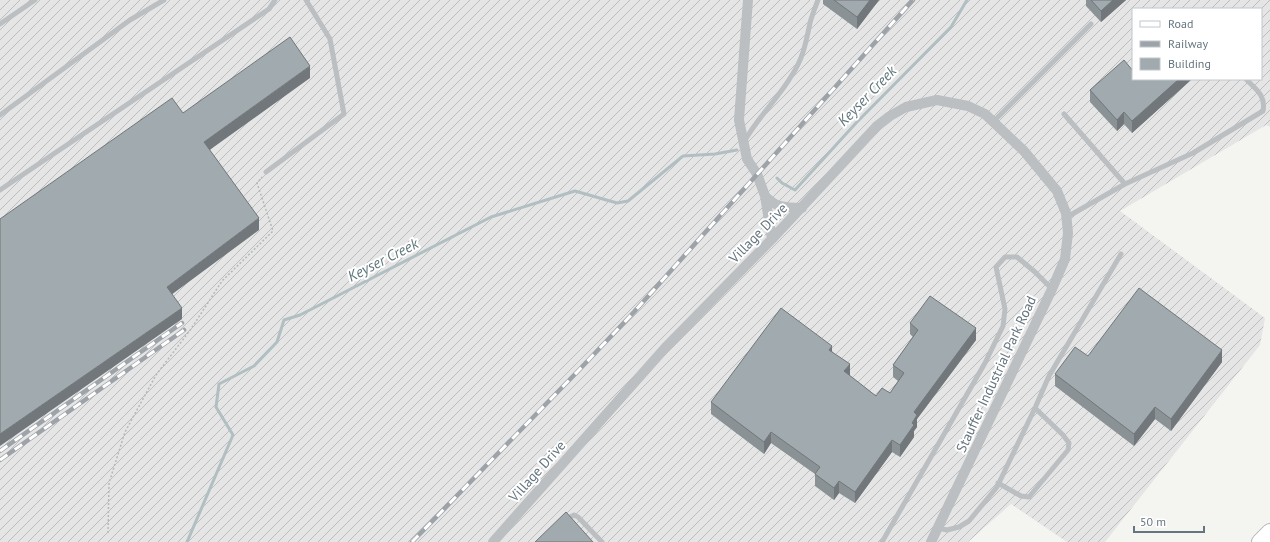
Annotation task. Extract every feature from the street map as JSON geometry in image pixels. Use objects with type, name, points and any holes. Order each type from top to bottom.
[{"type":"main road","points":[[1260,542],[1270,532]]},
{"type":"street","points":[[748,0],[739,120],[747,159],[757,174],[765,196],[772,239]]},
{"type":"street","name":"Village Drive","points":[[493,542],[665,348],[802,208],[877,126],[890,116],[906,107],[937,100],[968,106],[985,114],[1024,151],[1057,191],[1067,215]]},
{"type":"street","points":[[765,196],[773,204],[781,207],[802,208]]},
{"type":"street","name":"Stauffer Industrial Park Road","points":[[931,542],[1065,259],[1068,233],[1067,215]]},
{"type":"lane","points":[[0,24],[35,0]]},
{"type":"lane","points":[[0,115],[130,20],[164,0]]},
{"type":"lane","points":[[0,190],[268,9],[275,0]]},
{"type":"lane","points":[[266,172],[344,114],[330,39],[306,0]]},
{"type":"lane","points":[[744,143],[752,128],[792,76],[799,63],[805,48],[810,23],[818,0]]},
{"type":"lane","points":[[994,121],[1091,24]]},
{"type":"lane","points":[[1067,215],[1125,184],[1193,153],[1263,111],[1263,97],[1247,80]]},
{"type":"lane","points":[[1064,114],[1125,184]]},
{"type":"lane","points":[[938,528],[947,530],[959,527],[969,521],[998,484],[1049,376],[1121,254]]},
{"type":"lane","points":[[882,542],[985,364],[1003,326],[1005,309],[996,266],[1005,257],[1017,257],[1052,289]]},
{"type":"lane","points":[[998,484],[1021,496],[1029,497],[1068,450],[1069,443],[1063,435],[1035,408]]},
{"type":"lane","points":[[560,524],[574,515],[578,517],[602,542]]},
{"type":"path","points":[[108,533],[109,483],[125,432],[156,375],[191,329],[222,281],[272,231],[257,183],[266,172]]},
{"type":"shaded area","points":[[0,0],[1270,0],[1270,127],[1266,125],[1120,211],[1265,318],[1260,345],[1105,542],[1067,542],[1011,504],[968,542],[0,542]]},
{"type":"building","points":[[834,0],[870,0],[857,17]]},
{"type":"building","points":[[1091,0],[1113,0],[1101,11]]},
{"type":"building","points":[[290,37],[310,66],[204,142],[259,218],[167,287],[182,308],[0,434],[0,219],[172,98],[183,113]]},
{"type":"building","points":[[1124,60],[1132,70],[1132,80],[1178,80],[1132,121],[1124,112],[1117,120],[1090,90]]},
{"type":"building","points":[[1139,288],[1222,350],[1171,419],[1155,407],[1134,434],[1055,374],[1075,347],[1088,356]]},
{"type":"building","points":[[930,296],[976,328],[914,412],[917,415],[912,423],[914,425],[900,445],[892,440],[855,492],[839,481],[834,488],[815,474],[820,467],[771,432],[764,442],[711,402],[781,308],[832,346],[829,350],[850,364],[844,371],[876,396],[882,388],[890,393],[904,373],[893,365],[918,330],[910,323]]},
{"type":"building","points":[[566,512],[593,542],[535,542]]},
{"type":"waterway","name":"Keyser Creek","points":[[777,178],[782,183],[795,190],[856,123],[951,27],[967,0]]},
{"type":"waterway","name":"Keyser Creek","points":[[187,542],[233,435],[216,407],[219,384],[254,366],[277,342],[284,320],[300,315],[491,217],[575,191],[617,203],[628,201],[683,156],[715,154],[737,150]]},
{"type":"railway","points":[[412,542],[634,312],[913,0]]},
{"type":"railway","points":[[0,451],[182,323]]},
{"type":"railway","points":[[0,460],[184,330]]}]
